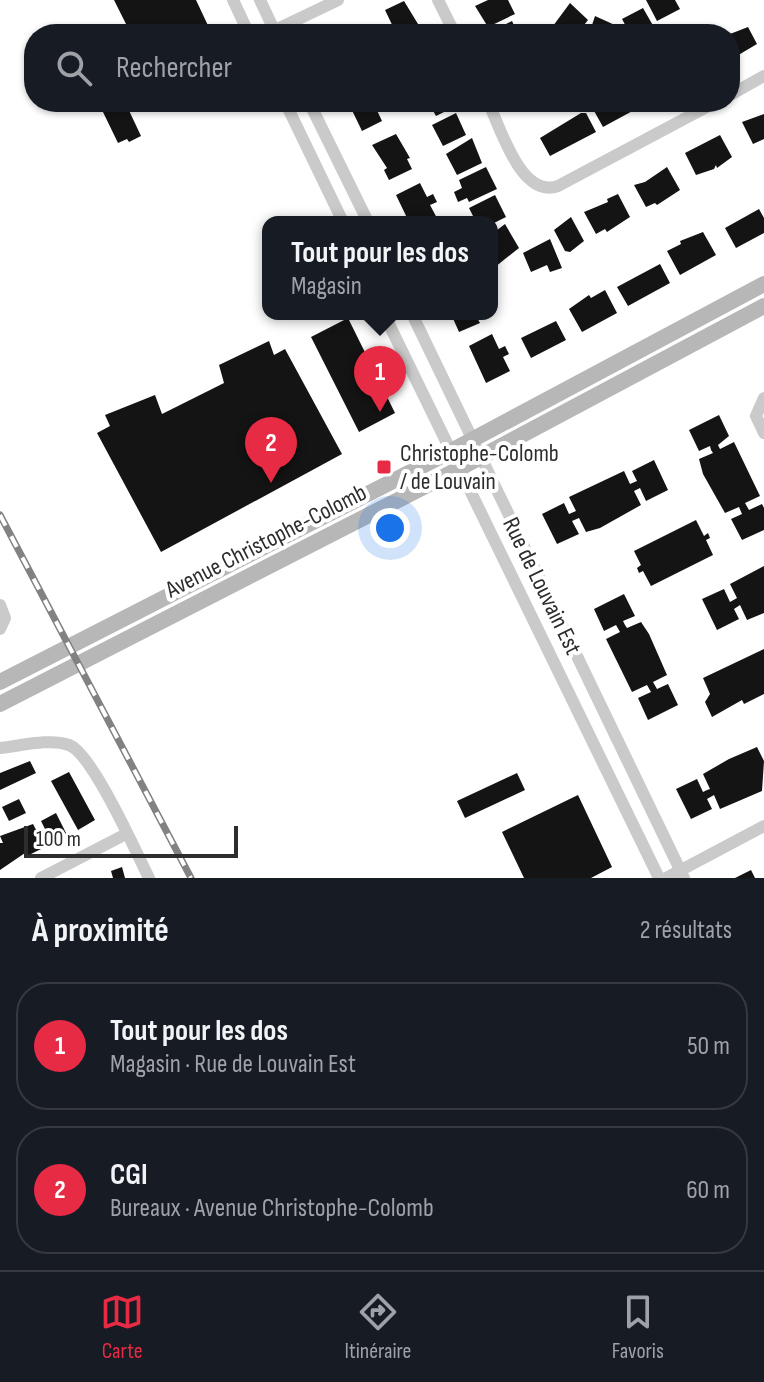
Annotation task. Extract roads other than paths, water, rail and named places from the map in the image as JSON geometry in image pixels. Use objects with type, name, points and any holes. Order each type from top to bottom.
[{"type":"main road","name":"Avenue Christophe-Colomb","points":[[0,682],[452,451],[764,284]]},
{"type":"main road","name":"Avenue Christophe-Colomb","points":[[0,704],[461,468],[764,306]]},
{"type":"street","points":[[233,0],[244,24]]},
{"type":"street","points":[[260,0],[269,24]]},
{"type":"street","points":[[291,24],[338,0]]},
{"type":"street","points":[[438,0],[450,24]]},
{"type":"street","points":[[740,89],[764,76]]},
{"type":"street","points":[[290,112],[340,216]]},
{"type":"street","points":[[314,112],[365,216]]},
{"type":"street","points":[[493,112],[526,178],[545,189],[558,186],[697,112]]},
{"type":"street","name":"Rue de Louvain Est","points":[[387,320],[659,878]]},
{"type":"street","name":"Rue de Louvain Est","points":[[415,320],[682,874]]},
{"type":"street","points":[[764,398],[756,416],[764,433]]},
{"type":"street","points":[[0,605],[5,618],[0,629]]},
{"type":"street","points":[[0,748],[57,743],[74,748],[88,762],[149,878]]},
{"type":"street","points":[[666,878],[682,874],[764,826]]},
{"type":"street","points":[[41,878],[126,834]]},
{"type":"railway","points":[[0,515],[191,878]]},
{"type":"place","name":"Tout pour les dos","points":[[380,412]]},
{"type":"place","name":"Christophe-Colomb / de Louvain","points":[[384,467]]},
{"type":"place","name":"CGI","points":[[271,483]]}]
